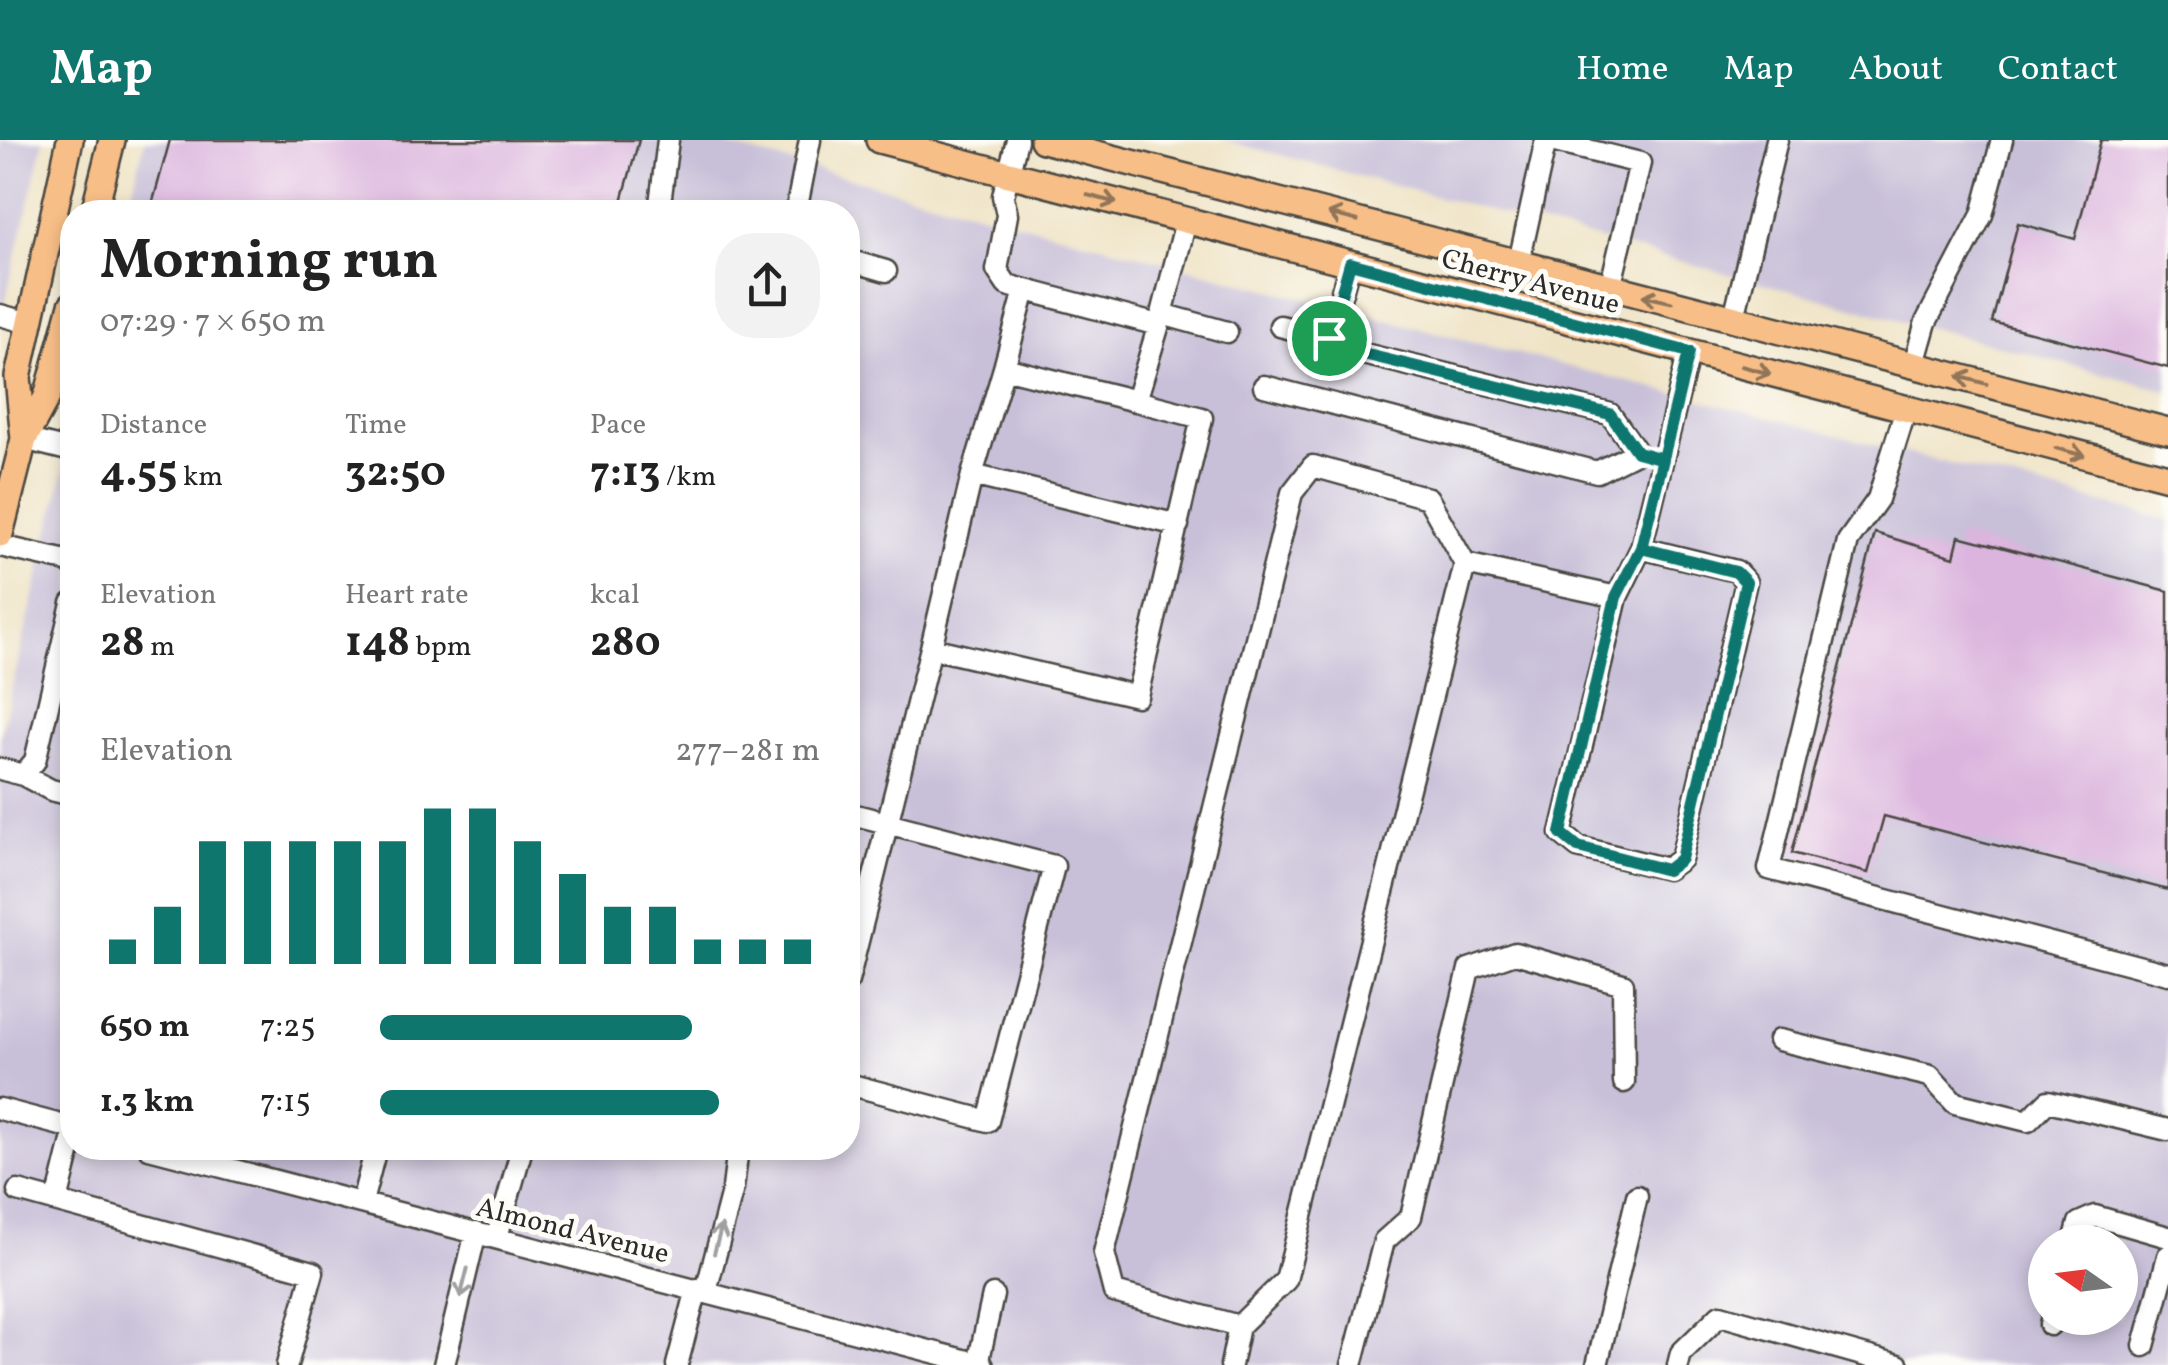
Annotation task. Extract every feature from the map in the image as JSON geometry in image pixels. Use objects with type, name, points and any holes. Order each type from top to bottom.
[{"type":"main road","points":[[24,439],[9,375],[30,323],[70,140]]},
{"type":"main road","points":[[97,200],[112,140]]},
{"type":"main road","name":"Cherry Avenue","points":[[879,140],[1006,185],[1186,221],[2168,477]]},
{"type":"main road","name":"Cherry Avenue","points":[[1043,140],[2168,431]]},
{"type":"main road","points":[[0,534],[8,467],[60,368]]},
{"type":"street","points":[[660,200],[668,140]]},
{"type":"street","points":[[798,200],[810,140]]},
{"type":"street","points":[[1017,140],[1006,185],[1007,214],[997,270],[1007,285],[1226,332]]},
{"type":"street","points":[[1520,262],[1547,140],[1640,162],[1610,288]]},
{"type":"street","points":[[1734,317],[1777,140]]},
{"type":"street","points":[[1914,364],[1926,322],[1982,214],[2002,140]]},
{"type":"street","points":[[1136,401],[1186,221]]},
{"type":"street","points":[[1329,338],[1350,263]]},
{"type":"street","points":[[860,264],[886,272]]},
{"type":"street","points":[[860,934],[972,475],[1024,290]]},
{"type":"street","points":[[0,315],[30,323]]},
{"type":"street","points":[[1280,326],[1329,338],[1339,348],[1610,414],[1637,452],[1663,459]]},
{"type":"street","points":[[1641,548],[1736,572],[1746,582],[1681,859],[1667,870],[1578,847],[1561,833],[1616,597],[1641,548],[1689,352]]},
{"type":"street","points":[[931,648],[1137,696],[1202,418],[1004,368]]},
{"type":"street","points":[[1264,386],[1597,472],[1637,452]]},
{"type":"street","points":[[1906,409],[1878,498],[1848,541],[1769,869],[2168,974]]},
{"type":"street","points":[[24,439],[60,448]]},
{"type":"street","points":[[1231,1365],[1239,1326],[1286,1280],[1465,564],[1428,498],[1313,466],[1292,493],[1104,1252],[1114,1292],[1239,1326]]},
{"type":"street","points":[[972,475],[1178,526]]},
{"type":"street","points":[[0,546],[60,560]]},
{"type":"street","points":[[1465,564],[1616,597]]},
{"type":"street","points":[[23,775],[35,761],[60,654]]},
{"type":"street","points":[[0,769],[60,792]]},
{"type":"street","points":[[860,817],[1054,866],[988,1121],[860,1087]]},
{"type":"street","points":[[1352,1365],[1384,1240],[1411,1217],[1469,969],[1515,953],[1623,984],[1624,1082]]},
{"type":"street","points":[[1779,1040],[1930,1076],[1955,1103],[2028,1122],[2048,1101],[2168,1130]]},
{"type":"street","points":[[0,1109],[60,1125]]},
{"type":"street","points":[[57,1201],[67,1160]]},
{"type":"street","name":"Almond Avenue","points":[[217,1160],[362,1202],[980,1364]]},
{"type":"street","points":[[362,1202],[373,1160]]},
{"type":"street","points":[[444,1365],[451,1334],[517,1160]]},
{"type":"street","points":[[676,1365],[733,1188],[736,1160]]},
{"type":"street","points":[[18,1191],[313,1272],[287,1365]]},
{"type":"street","points":[[1597,1365],[1638,1196]]},
{"type":"street","points":[[2078,1225],[2095,1216],[2128,1225]]},
{"type":"street","points":[[2138,1228],[2168,1236]]},
{"type":"street","points":[[2144,1346],[2168,1256]]},
{"type":"street","points":[[980,1364],[993,1294]]},
{"type":"street","points":[[1678,1365],[1681,1353],[1720,1315],[1898,1365]]},
{"type":"shaded area","points":[[0,140],[44,140],[0,323]]},
{"type":"shaded area","points":[[145,140],[706,140],[1240,282],[2168,520],[2168,1365],[0,1365],[0,737],[60,488],[60,1160],[860,1160],[860,200],[130,200]]},
{"type":"shaded area","points":[[1223,140],[2168,140],[2168,391]]},
{"type":"building","points":[[170,140],[639,140],[622,200],[153,200]]},
{"type":"building","points":[[2101,140],[2168,140],[2168,368],[1992,322],[2018,223],[2075,239]]},
{"type":"building","points":[[1875,533],[1954,557],[1959,536],[2168,591],[2168,890],[1884,816],[1868,873],[1792,853]]},
{"type":"route","points":[[1329,338],[1339,348],[1610,414],[1637,452],[1663,459],[1641,548],[1616,597],[1561,833],[1578,847],[1667,870],[1681,859],[1746,582],[1736,572],[1641,548],[1663,459],[1689,352],[1350,263],[1329,338]]}]
